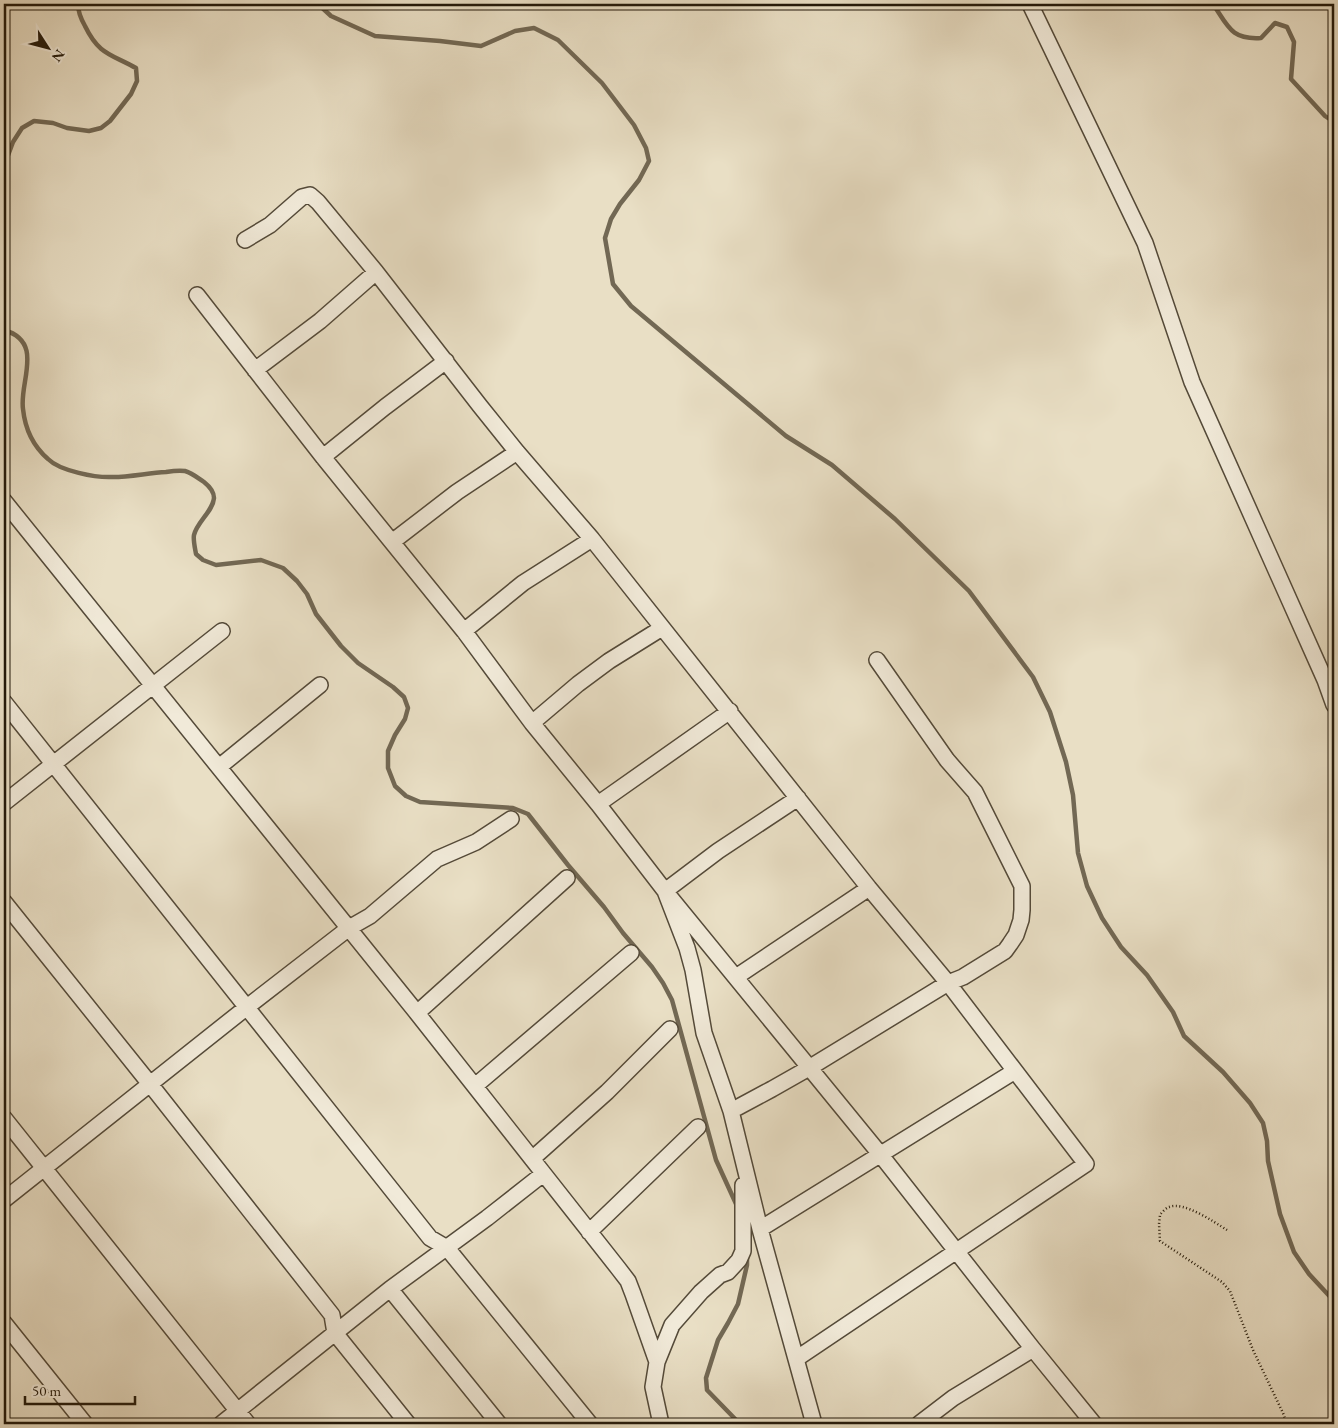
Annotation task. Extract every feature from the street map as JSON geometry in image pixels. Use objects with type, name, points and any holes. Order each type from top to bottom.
[{"type":"street","points":[[1030,4],[1145,243],[1192,382],[1325,680],[1334,705]]},
{"type":"street","points":[[245,240],[270,225],[302,197],[310,195],[318,202],[376,272],[517,452],[592,539],[869,888],[948,984],[1086,1164],[796,1359]]},
{"type":"street","points":[[255,370],[320,322],[376,272]]},
{"type":"street","points":[[197,295],[323,457],[464,631],[532,722],[665,892],[880,1154],[1094,1424]]},
{"type":"street","points":[[323,457],[446,361]]},
{"type":"street","points":[[392,542],[457,492],[517,452]]},
{"type":"street","points":[[4,501],[349,928],[628,1281],[657,1362]]},
{"type":"street","points":[[464,631],[523,583],[592,539]]},
{"type":"street","points":[[532,722],[608,661],[662,628]]},
{"type":"street","points":[[4,803],[222,631]]},
{"type":"street","points":[[731,1111],[809,1068],[1005,951],[1016,935],[1021,920],[1022,886],[976,792],[947,760],[877,660]]},
{"type":"street","points":[[219,767],[320,685]]},
{"type":"street","points":[[4,702],[430,1238],[447,1248],[590,1424]]},
{"type":"street","points":[[598,804],[730,711]]},
{"type":"street","points":[[665,892],[718,851],[798,798]]},
{"type":"street","points":[[4,1200],[247,1007],[349,928],[370,916],[438,859],[476,842],[511,819]]},
{"type":"street","points":[[417,1013],[566,878]]},
{"type":"street","points":[[736,977],[869,888]]},
{"type":"street","points":[[665,892],[688,948],[704,1033],[731,1111],[760,1229],[814,1424]]},
{"type":"street","points":[[4,902],[332,1315],[335,1333],[408,1424]]},
{"type":"street","points":[[475,1086],[631,954]]},
{"type":"street","points":[[532,1159],[607,1092],[670,1029]]},
{"type":"street","points":[[760,1229],[1014,1071]]},
{"type":"street","points":[[4,1118],[248,1424]]},
{"type":"street","points":[[589,1232],[698,1127]]},
{"type":"street","points":[[661,1424],[653,1387],[657,1362],[672,1324],[701,1292],[720,1275],[728,1272],[739,1260],[743,1251],[743,1161]]},
{"type":"street","points":[[221,1424],[390,1289],[543,1174]]},
{"type":"street","points":[[390,1289],[499,1424]]},
{"type":"street","points":[[4,1323],[85,1424]]},
{"type":"street","points":[[918,1424],[953,1398],[1033,1349]]},
{"type":"path","points":[[1228,1230],[1197,1212],[1180,1206],[1169,1207],[1160,1215],[1160,1241],[1222,1282],[1230,1291],[1253,1350],[1287,1424]]},
{"type":"waterway","points":[[4,166],[13,142],[22,128],[34,121],[89,131],[101,128],[110,121],[131,94],[137,81],[136,68],[106,53],[95,43],[81,18],[78,4]]},
{"type":"waterway","points":[[318,4],[331,16],[375,36],[481,46],[515,31],[534,28],[558,40],[602,83],[634,125],[646,148],[649,161],[639,180],[611,219],[605,238],[613,284],[631,306],[786,436],[832,465],[895,519],[969,591],[1033,677],[1050,712],[1066,762],[1073,795],[1078,853],[1087,886],[1102,918],[1121,947],[1147,975],[1173,1012],[1184,1036],[1223,1072],[1250,1103],[1263,1123],[1267,1141],[1268,1161],[1280,1214],[1294,1252],[1309,1274],[1334,1301]]},
{"type":"waterway","points":[[1213,4],[1231,30],[1243,37],[1261,38],[1275,23],[1287,27],[1294,42],[1291,79],[1325,116],[1334,122]]},
{"type":"waterway","points":[[4,330],[16,336],[24,344],[27,353],[23,398],[24,416],[34,442],[48,459],[69,470],[97,476],[119,477],[185,471],[197,477],[209,487],[214,498],[211,507],[194,535],[196,554],[203,560],[216,565],[261,560],[283,568],[307,594],[316,614],[341,646],[358,663],[393,687],[404,697],[408,708],[405,719],[388,751],[388,768],[395,786],[406,796],[420,802],[513,808],[528,814],[663,983],[672,1000],[716,1160],[737,1206]]},
{"type":"waterway","points":[[740,1424],[707,1390],[706,1378],[718,1340],[738,1304],[747,1265],[747,1255]]}]
